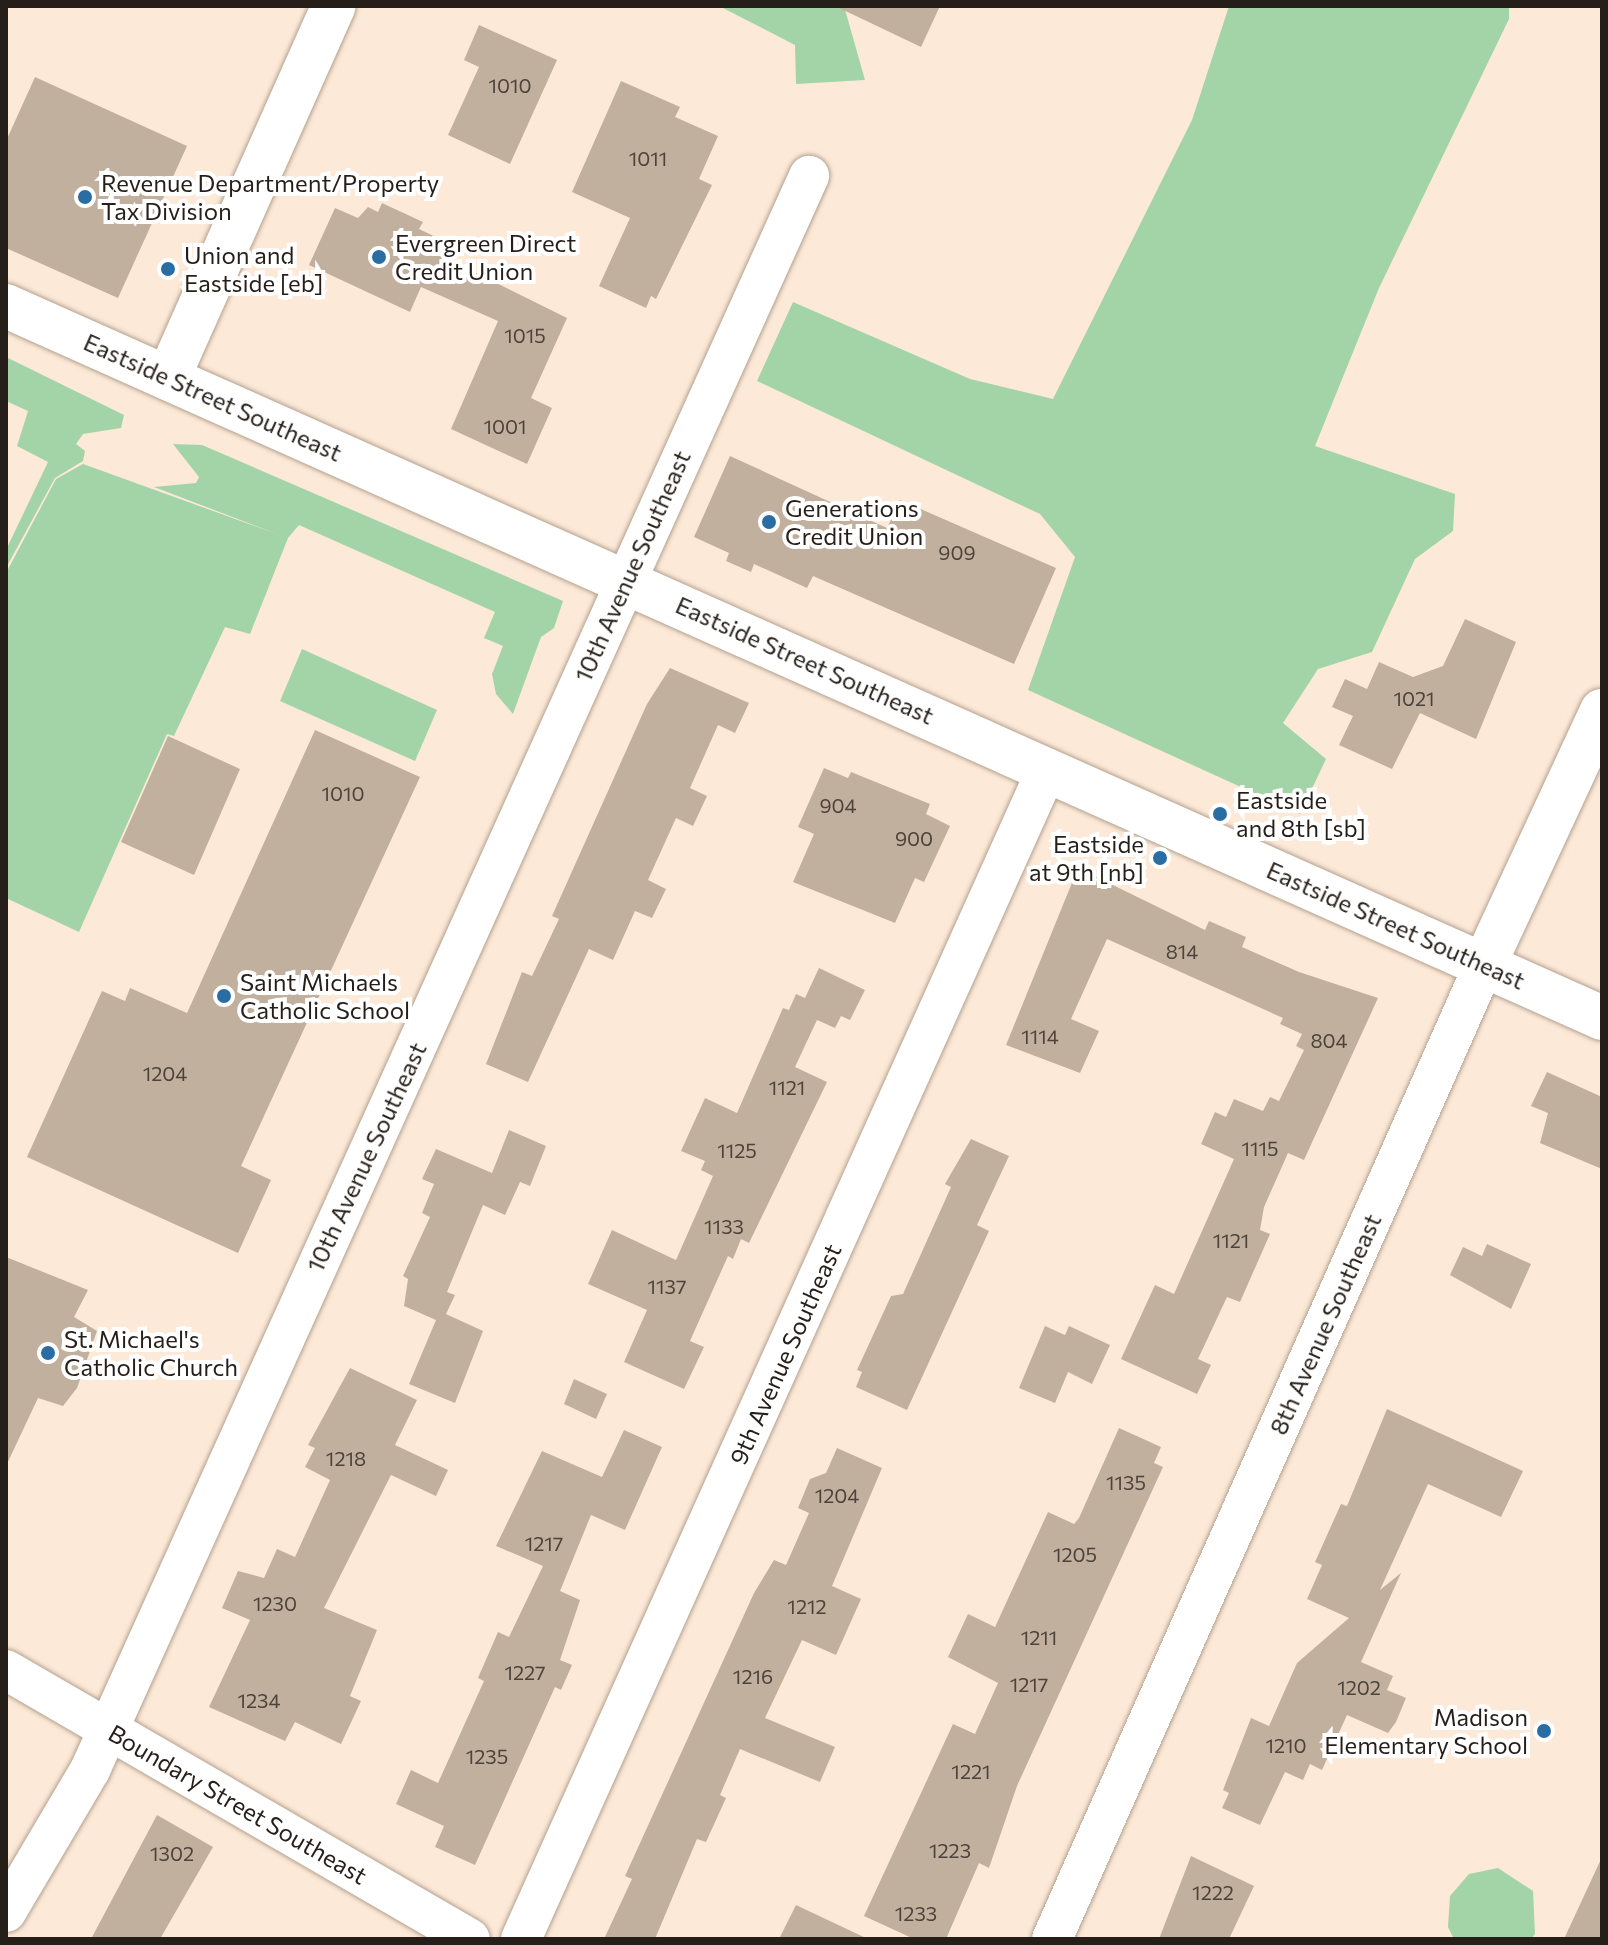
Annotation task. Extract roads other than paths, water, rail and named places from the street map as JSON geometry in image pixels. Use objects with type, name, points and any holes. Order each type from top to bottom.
[{"type":"street","points":[[168,378],[334,6]]},
{"type":"street","name":"10th Avenue Southeast","points":[[6,1912],[109,1728],[809,176]]},
{"type":"street","name":"Eastside Street Southeast","points":[[6,306],[1602,1018]]},
{"type":"street","name":"8th Avenue Southeast","points":[[1052,1939],[1484,965],[1602,711]]},
{"type":"street","name":"9th Avenue Southeast","points":[[521,1939],[1047,769]]},
{"type":"street","name":"Boundary Street Southeast","points":[[6,1670],[470,1939]]},
{"type":"place","name":"Revenue Department/Property Tax Division","points":[[85,197]]},
{"type":"place","name":"Evergreen Direct Credit Union","points":[[379,257]]},
{"type":"place","name":"Union and Eastside [eb]","points":[[168,269]]},
{"type":"place","name":"Generations Credit Union","points":[[769,522]]},
{"type":"place","name":"Eastside and 8th [sb]","points":[[1220,814]]},
{"type":"place","name":"Eastside at 9th [nb]","points":[[1160,858]]},
{"type":"place","name":"Saint Michaels Catholic School","points":[[224,996]]},
{"type":"place","name":"St. Michael's Catholic Church","points":[[48,1353]]},
{"type":"place","name":"Madison Elementary School","points":[[1544,1731]]}]
